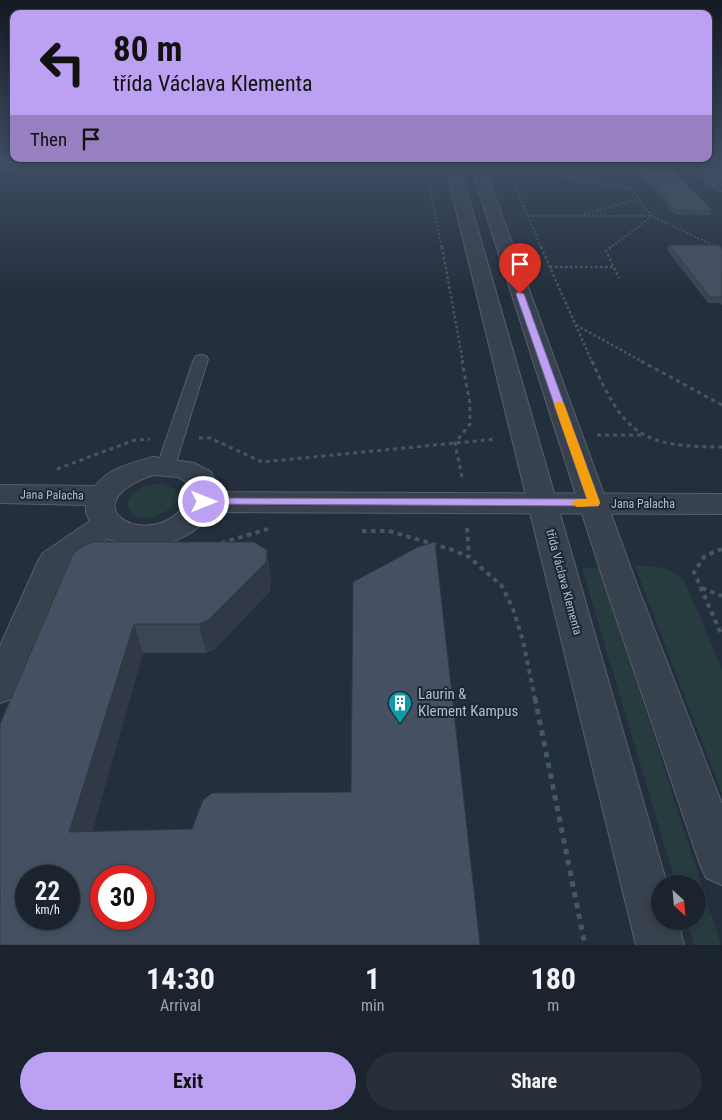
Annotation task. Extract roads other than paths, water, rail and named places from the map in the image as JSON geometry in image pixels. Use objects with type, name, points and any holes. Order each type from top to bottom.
[{"type":"street","name":"třída Václava Klementa","points":[[470,205],[543,503],[660,945]]},
{"type":"street","points":[[477,205],[594,503],[621,585],[722,862]]},
{"type":"street","points":[[0,687],[54,561],[105,510],[111,485],[138,470],[166,466],[183,468],[194,473],[202,481],[206,491],[204,502],[198,512],[186,522],[172,530],[154,534],[137,535],[121,532],[105,510]]},
{"type":"street","name":"Jana Palacha","points":[[0,494],[39,484],[105,510]]},
{"type":"street","name":"Jana Palacha","points":[[204,502],[722,504]]},
{"type":"lane","points":[[166,466],[201,359]]},
{"type":"place","name":"Laurin & Klement Kampus","points":[[400,724]]}]
